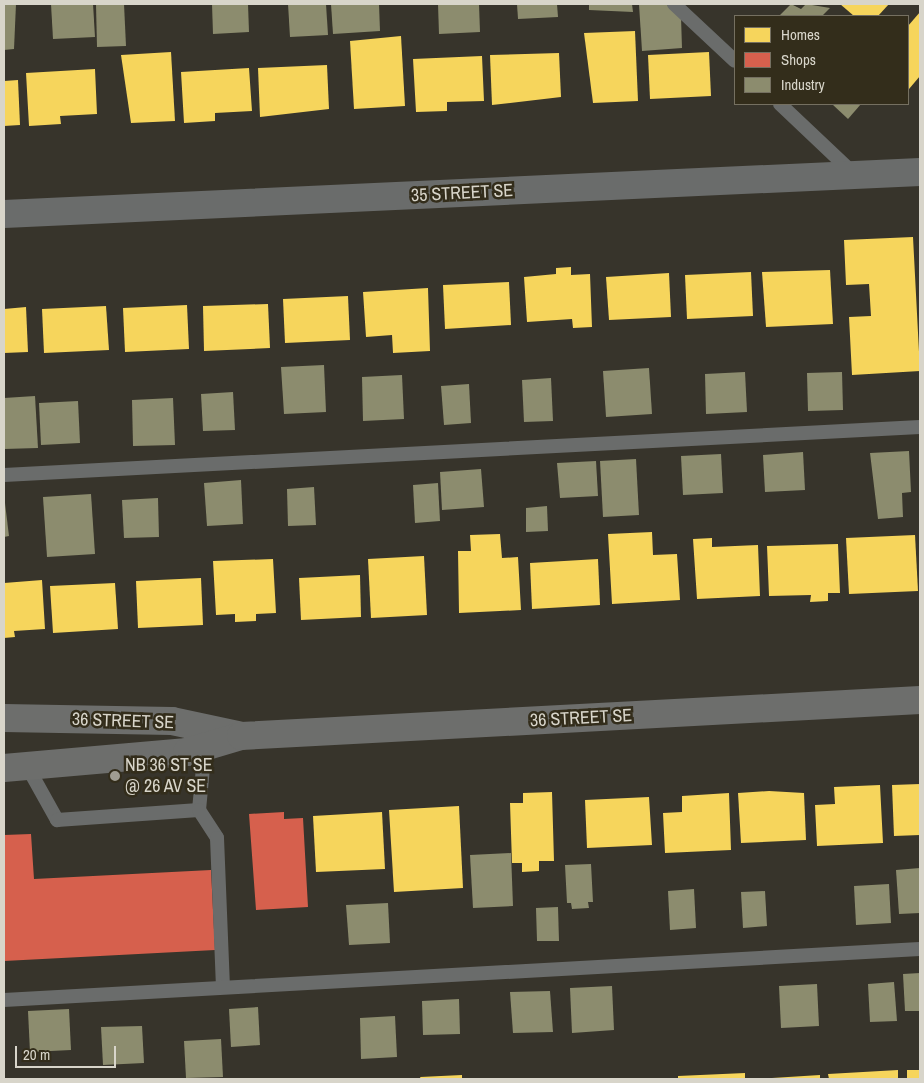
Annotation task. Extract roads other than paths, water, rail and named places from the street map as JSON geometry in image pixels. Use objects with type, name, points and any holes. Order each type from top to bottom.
[{"type":"main road","name":"36 STREET SE","points":[[15,767],[205,747],[242,736],[920,700]]},
{"type":"main road","name":"36 STREET SE","points":[[4,718],[172,721],[242,736]]},
{"type":"street","name":"35 STREET SE","points":[[4,214],[920,172]]},
{"type":"lane","points":[[674,4],[734,60]]},
{"type":"lane","points":[[781,105],[856,175]]},
{"type":"lane","points":[[4,475],[920,427]]},
{"type":"lane","points":[[205,747],[199,810],[217,838],[223,988]]},
{"type":"lane","points":[[15,767],[57,820],[199,810]]},
{"type":"lane","points":[[4,1000],[920,949]]},
{"type":"place","name":"NB 36 ST SE @ 26 AV SE","points":[[115,776]]}]
